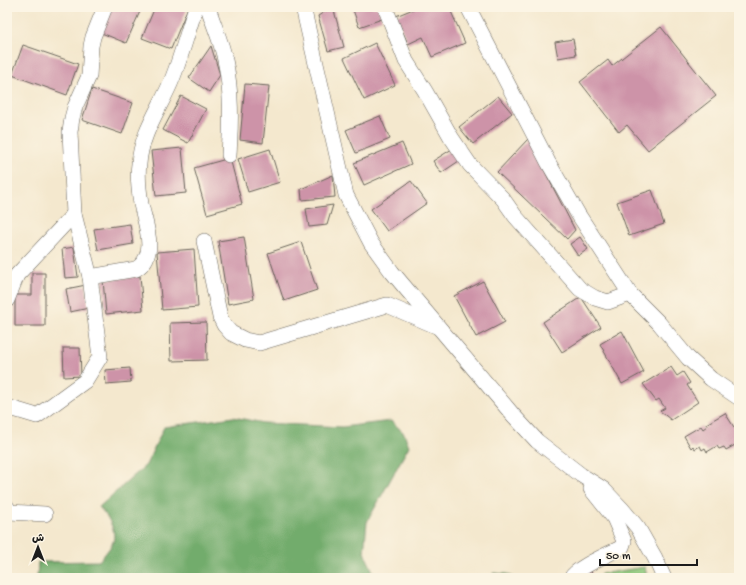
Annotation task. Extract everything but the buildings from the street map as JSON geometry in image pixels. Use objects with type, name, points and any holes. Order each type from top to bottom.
[{"type":"street","points":[[7,407],[37,416],[85,381],[100,356],[90,277],[74,214],[70,132],[72,118],[89,76],[91,46],[97,24],[105,7]]},
{"type":"street","points":[[90,277],[136,269],[142,266],[146,259],[149,239],[141,202],[138,177],[141,151],[149,126],[173,77],[196,7]]},
{"type":"street","points":[[208,7],[225,59],[228,80],[231,110],[229,155]]},
{"type":"street","points":[[303,7],[346,195],[371,243],[392,272],[537,442],[581,475],[603,489],[638,528],[655,558],[664,578]]},
{"type":"street","points":[[384,7],[406,61],[450,137],[470,165],[503,199],[530,233],[580,289],[595,298],[608,302],[630,294]]},
{"type":"street","points":[[468,7],[578,214],[630,294],[659,323],[688,358],[711,379],[739,398]]},
{"type":"street","points":[[7,300],[17,275],[74,214]]},
{"type":"street","points":[[204,242],[220,317],[224,325],[231,333],[245,340],[259,343],[388,305],[440,328]]},
{"type":"street","points":[[571,578],[574,573],[622,547],[624,541],[614,518],[581,475]]},
{"type":"street","points":[[7,507],[10,512],[46,514]]},
{"type":"green space","points":[[233,417],[264,423],[342,427],[391,421],[404,433],[409,446],[367,522],[364,552],[376,578],[37,578],[38,562],[99,561],[113,542],[114,533],[108,518],[99,507],[146,465],[164,427]]},
{"type":"green space","points":[[645,567],[647,578],[601,578],[601,574]]},
{"type":"green space","points":[[493,573],[508,574],[514,578],[495,578]]}]
